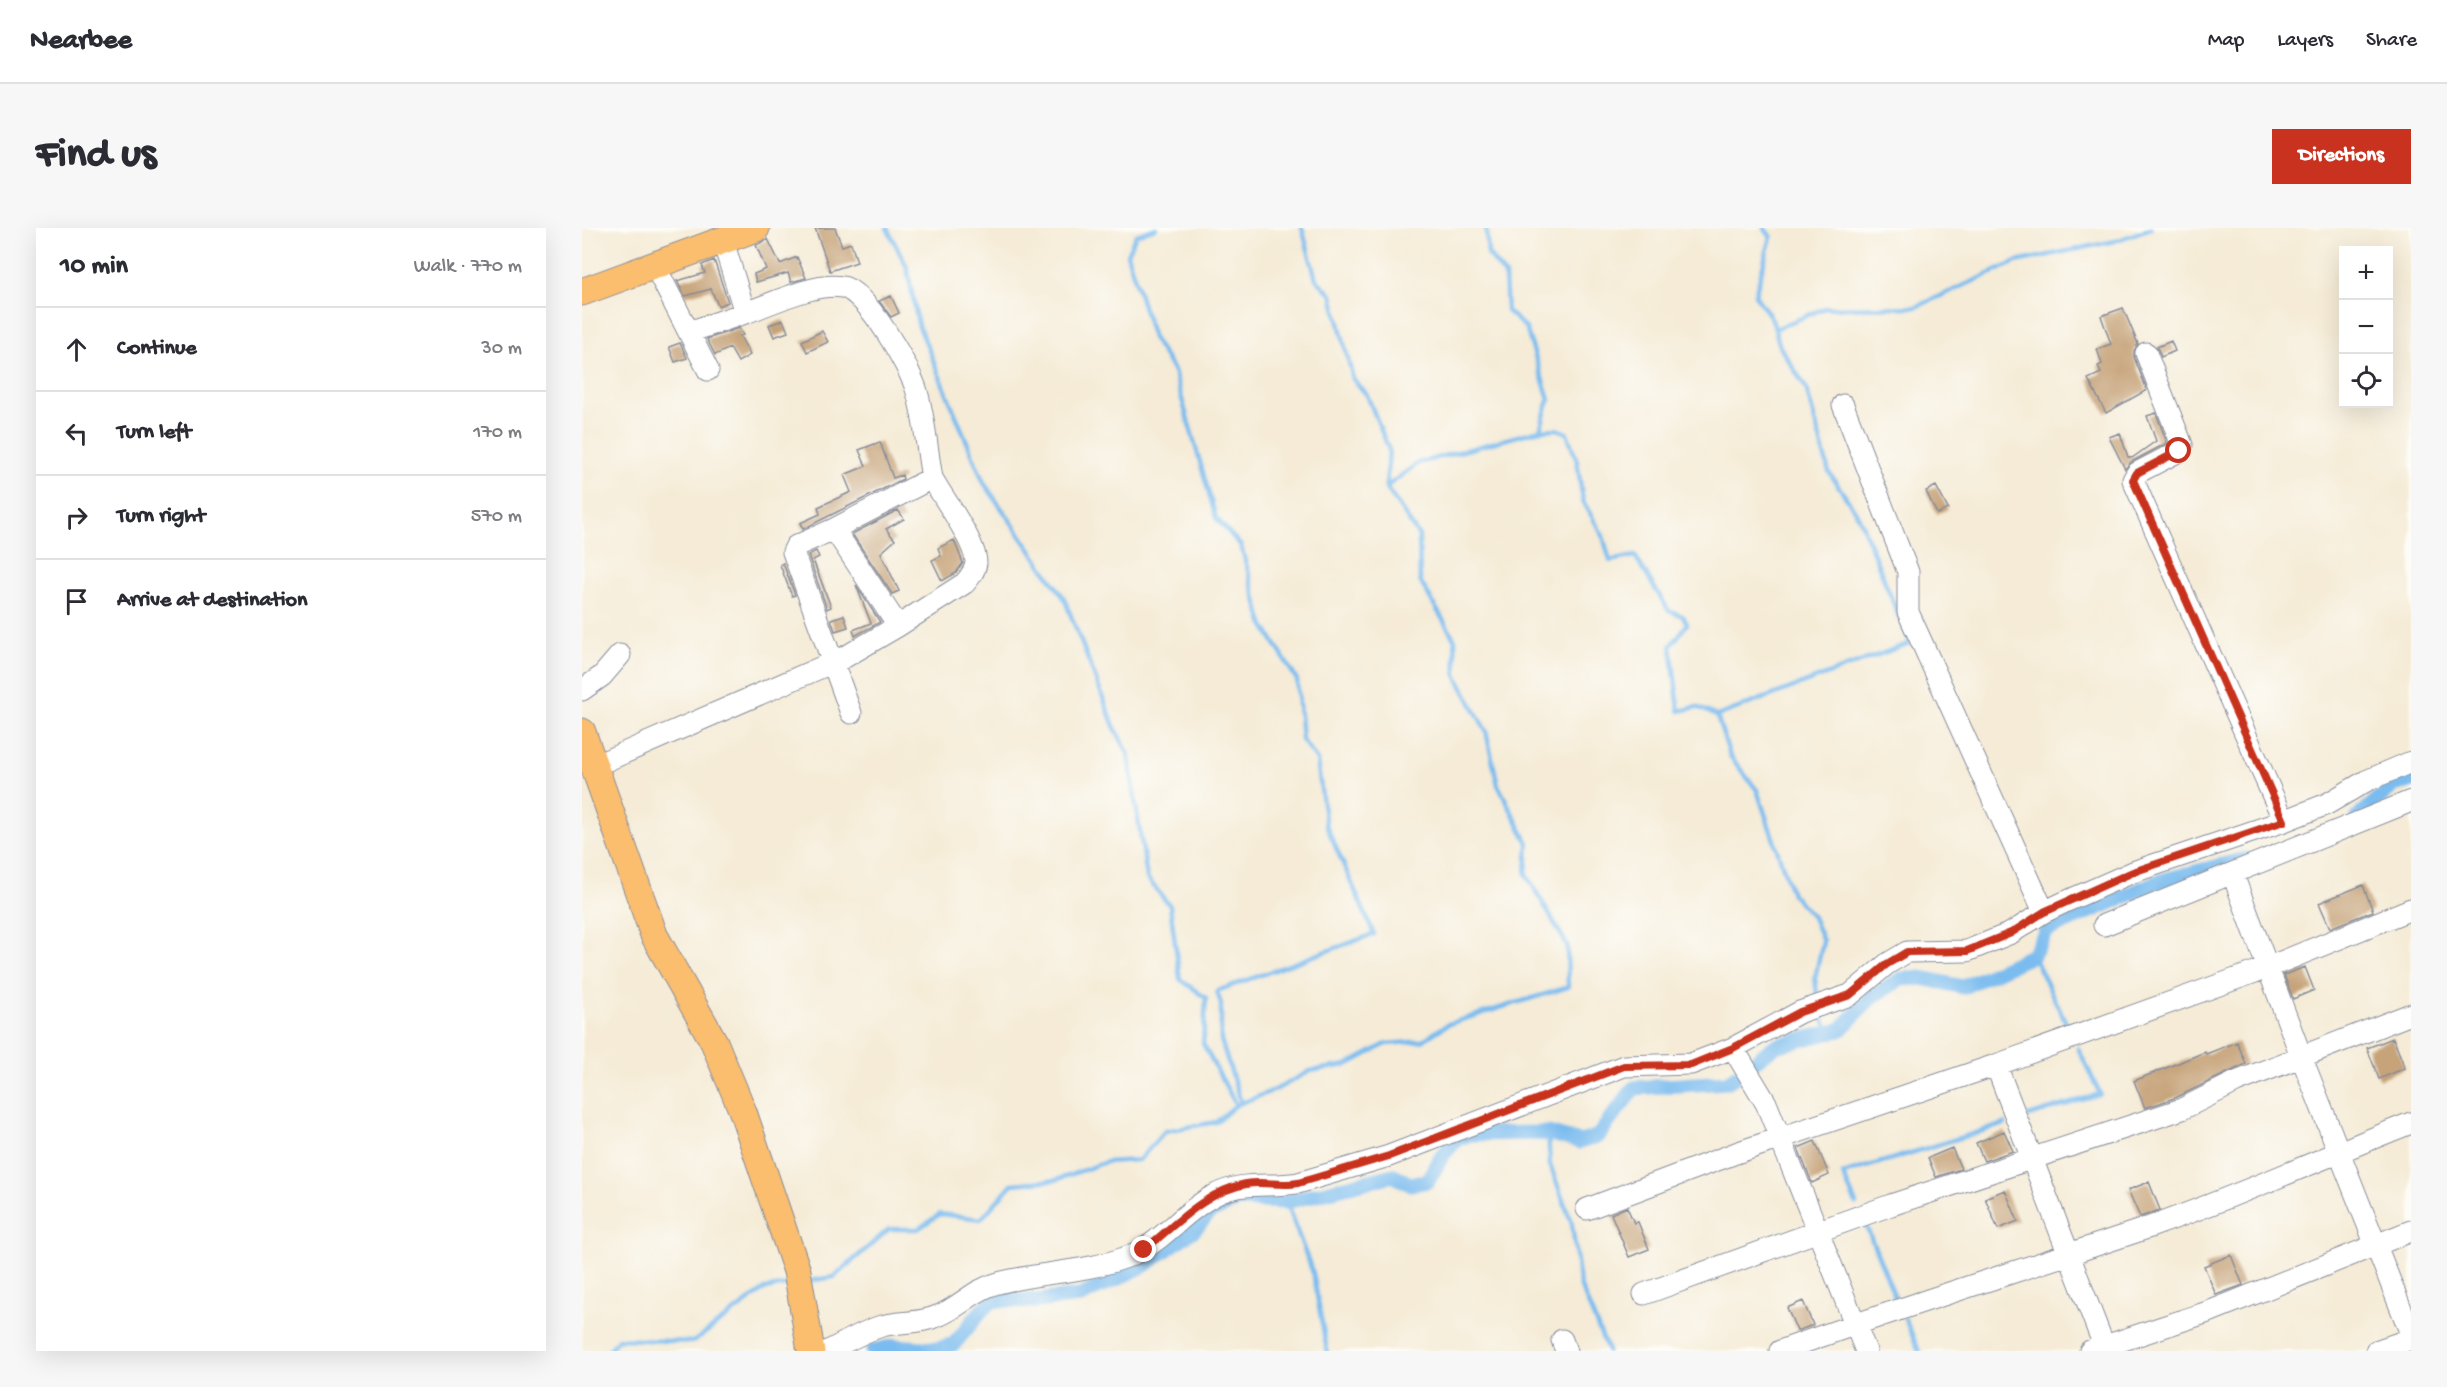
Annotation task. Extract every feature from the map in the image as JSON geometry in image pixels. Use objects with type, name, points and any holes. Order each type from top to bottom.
[{"type":"main road","points":[[582,292],[756,228]]},
{"type":"main road","points":[[582,732],[654,936],[714,1042],[743,1112],[799,1282],[811,1351]]},
{"type":"street","points":[[723,241],[745,313]]},
{"type":"street","points":[[655,266],[708,370]]},
{"type":"street","points":[[594,766],[832,662],[898,626],[965,584],[973,574],[976,562],[970,544],[932,478],[917,392],[893,342],[856,293],[844,287],[826,285],[689,332]]},
{"type":"street","points":[[2146,353],[2182,445],[2179,451],[2137,473],[2133,480],[2284,821]]},
{"type":"street","points":[[1843,405],[1908,572],[1908,612],[2044,912]]},
{"type":"street","points":[[851,713],[793,552],[796,546],[932,478]]},
{"type":"street","points":[[834,529],[898,626]]},
{"type":"street","points":[[582,690],[602,676],[620,655]]},
{"type":"street","points":[[828,1351],[881,1326],[919,1322],[942,1315],[979,1290],[996,1284],[1092,1268],[1127,1257],[1144,1250],[1212,1196],[1248,1184],[1283,1185],[1389,1156],[1624,1066],[1691,1065],[1733,1048],[1800,1012],[1850,995],[1887,964],[1907,952],[1967,951],[2011,933],[2044,912],[2133,872],[2328,804],[2366,781],[2411,762]]},
{"type":"street","points":[[2104,925],[2233,875],[2411,801]]},
{"type":"street","points":[[2233,875],[2301,1056],[2411,1334]]},
{"type":"street","points":[[1587,1209],[2269,967],[2411,909]]},
{"type":"street","points":[[1644,1294],[1817,1230],[2182,1109],[2235,1082],[2411,1014]]},
{"type":"street","points":[[1733,1048],[1766,1103],[1866,1351]]},
{"type":"street","points":[[1996,1065],[2068,1252],[2100,1349],[2211,1311],[2411,1231]]},
{"type":"street","points":[[1780,1351],[1856,1323],[2149,1227],[2244,1192],[2338,1151],[2411,1123]]},
{"type":"street","points":[[2376,1351],[2411,1339]]},
{"type":"building","points":[[815,228],[835,228],[842,246],[851,243],[857,262],[830,271]]},
{"type":"building","points":[[768,239],[780,264],[797,257],[806,278],[791,282],[788,273],[756,282],[754,274],[766,269],[756,245]]},
{"type":"building","points":[[714,260],[728,302],[718,306],[711,289],[685,296],[677,281],[705,273],[702,265]]},
{"type":"building","points":[[891,296],[899,313],[891,317],[879,301]]},
{"type":"building","points":[[2123,308],[2138,344],[2134,357],[2147,390],[2106,413],[2088,379],[2101,373],[2098,366],[2102,364],[2097,349],[2111,344],[2101,316]]},
{"type":"building","points":[[783,320],[788,332],[774,337],[769,325]]},
{"type":"building","points":[[739,328],[743,335],[740,336],[750,355],[738,362],[730,348],[715,355],[707,339]]},
{"type":"building","points":[[822,331],[828,342],[807,352],[802,341]]},
{"type":"building","points":[[2171,341],[2175,351],[2161,357],[2157,347]]},
{"type":"building","points":[[680,343],[687,358],[675,362],[669,347]]},
{"type":"building","points":[[2156,413],[2167,443],[2131,462],[2125,469],[2109,437],[2120,433],[2128,457],[2132,458],[2156,441],[2147,416]]},
{"type":"building","points":[[880,442],[893,478],[902,475],[903,479],[803,529],[800,523],[820,514],[818,507],[851,492],[844,475],[866,466],[859,450]]},
{"type":"building","points":[[1936,486],[1948,509],[1937,514],[1926,491]]},
{"type":"building","points":[[898,510],[904,519],[886,529],[895,540],[881,553],[899,591],[892,594],[852,534]]},
{"type":"building","points":[[954,540],[963,563],[956,573],[942,581],[932,560],[941,556],[938,548]]},
{"type":"building","points":[[816,551],[819,557],[813,560],[831,607],[827,609],[808,555]]},
{"type":"building","points":[[783,563],[795,595],[792,596],[780,565]]},
{"type":"building","points":[[856,585],[880,622],[855,636],[853,630],[871,623]]},
{"type":"building","points":[[844,615],[848,627],[835,631],[831,619]]},
{"type":"building","points":[[2363,885],[2373,911],[2330,928],[2319,903]]},
{"type":"building","points":[[2305,967],[2314,990],[2293,999],[2284,975]]},
{"type":"building","points":[[2393,1038],[2405,1068],[2379,1079],[2367,1048]]},
{"type":"building","points":[[2237,1042],[2246,1064],[2177,1097],[2145,1108],[2134,1081],[2205,1052],[2206,1054]]},
{"type":"building","points":[[2004,1131],[2013,1151],[1984,1161],[1976,1143]]},
{"type":"building","points":[[1815,1141],[1829,1175],[1812,1183],[1798,1148]]},
{"type":"building","points":[[1952,1148],[1961,1169],[1936,1177],[1928,1158]]},
{"type":"building","points":[[2149,1182],[2160,1210],[2140,1217],[2128,1190]]},
{"type":"building","points":[[2005,1190],[2018,1221],[1998,1229],[1985,1198]]},
{"type":"building","points":[[1627,1207],[1634,1223],[1638,1222],[1649,1249],[1629,1257],[1611,1214]]},
{"type":"building","points":[[2231,1255],[2243,1285],[2216,1295],[2204,1266]]},
{"type":"building","points":[[1803,1301],[1813,1325],[1797,1331],[1787,1308]]},
{"type":"waterway","points":[[808,1281],[834,1277],[889,1229],[918,1229],[940,1214],[981,1219],[1012,1184],[1056,1180],[1106,1162],[1139,1160],[1165,1131],[1216,1122],[1236,1105],[1203,1044],[1206,998],[1180,979],[1170,906],[1147,878],[1128,753],[1114,726],[1064,598],[984,483],[918,324],[907,267],[887,228]]},
{"type":"waterway","points":[[1156,228],[1136,235],[1127,254],[1153,338],[1174,371],[1216,518],[1241,546],[1263,624],[1297,680],[1302,740],[1317,760],[1326,825],[1374,934],[1217,991],[1221,1004],[1221,1040],[1241,1103]]},
{"type":"waterway","points":[[1302,228],[1316,279],[1332,295],[1353,379],[1367,395],[1389,450],[1386,487]]},
{"type":"waterway","points":[[1236,1105],[1277,1089],[1310,1071],[1347,1065],[1386,1044],[1422,1041],[1448,1024],[1568,987],[1567,945],[1526,874],[1528,843],[1498,785],[1486,731],[1456,675],[1455,640],[1420,581],[1419,536],[1386,487],[1418,463],[1540,430],[1549,399],[1526,328],[1507,311],[1505,275],[1488,254],[1486,228]]},
{"type":"waterway","points":[[1764,228],[1771,237],[1755,295],[1772,319],[1780,347],[1806,388],[1829,472],[1859,517],[1899,617]]},
{"type":"waterway","points":[[1775,329],[1825,308],[1916,307],[2016,262],[2115,241],[2151,228]]},
{"type":"waterway","points":[[1540,430],[1557,429],[1567,433],[1577,461],[1583,501],[1603,536],[1610,561],[1635,556],[1669,611],[1683,616],[1687,624],[1671,646],[1679,711],[1697,707],[1717,716],[1730,756],[1757,790],[1792,894],[1813,917],[1823,941],[1815,978],[1817,994]]},
{"type":"waterway","points":[[1717,716],[1910,643],[1903,625]]},
{"type":"waterway","points":[[2358,817],[2394,785],[2411,781]]},
{"type":"waterway","points":[[1755,1061],[1775,1046],[1840,1030],[1872,997],[1901,979],[1922,978],[1963,987],[2033,955],[2047,930],[2160,881],[2246,859]]},
{"type":"waterway","points":[[2033,955],[2068,1027]]},
{"type":"waterway","points":[[1819,1011],[1830,1032]]},
{"type":"waterway","points":[[2029,1116],[2100,1094],[2078,1048]]},
{"type":"waterway","points":[[873,1351],[894,1346],[938,1349],[954,1344],[983,1309],[994,1300],[1036,1301],[1081,1296],[1145,1265],[1194,1230],[1210,1212],[1238,1200],[1286,1202],[1393,1175],[1410,1184],[1428,1181],[1442,1156],[1457,1139],[1470,1134],[1548,1133],[1580,1142],[1598,1136],[1634,1088],[1727,1082],[1736,1076]]},
{"type":"waterway","points":[[1856,1204],[1843,1174],[2005,1124]]},
{"type":"waterway","points":[[1548,1133],[1550,1165],[1572,1224],[1580,1285],[1608,1351]]},
{"type":"waterway","points":[[1286,1202],[1313,1273],[1327,1351]]},
{"type":"waterway","points":[[1866,1226],[1895,1297]]},
{"type":"waterway","points":[[609,1351],[618,1339],[693,1342],[765,1289],[791,1284]]},
{"type":"waterway","points":[[1905,1319],[1919,1351]]},
{"type":"route","points":[[1144,1250],[1212,1196],[1229,1189],[1248,1184],[1298,1183],[1389,1156],[1624,1066],[1691,1065],[1733,1048],[1800,1012],[1850,995],[1887,964],[1907,952],[1967,951],[2011,933],[2044,912],[2133,872],[2238,839],[2284,821],[2133,480],[2137,473],[2179,451]]}]
